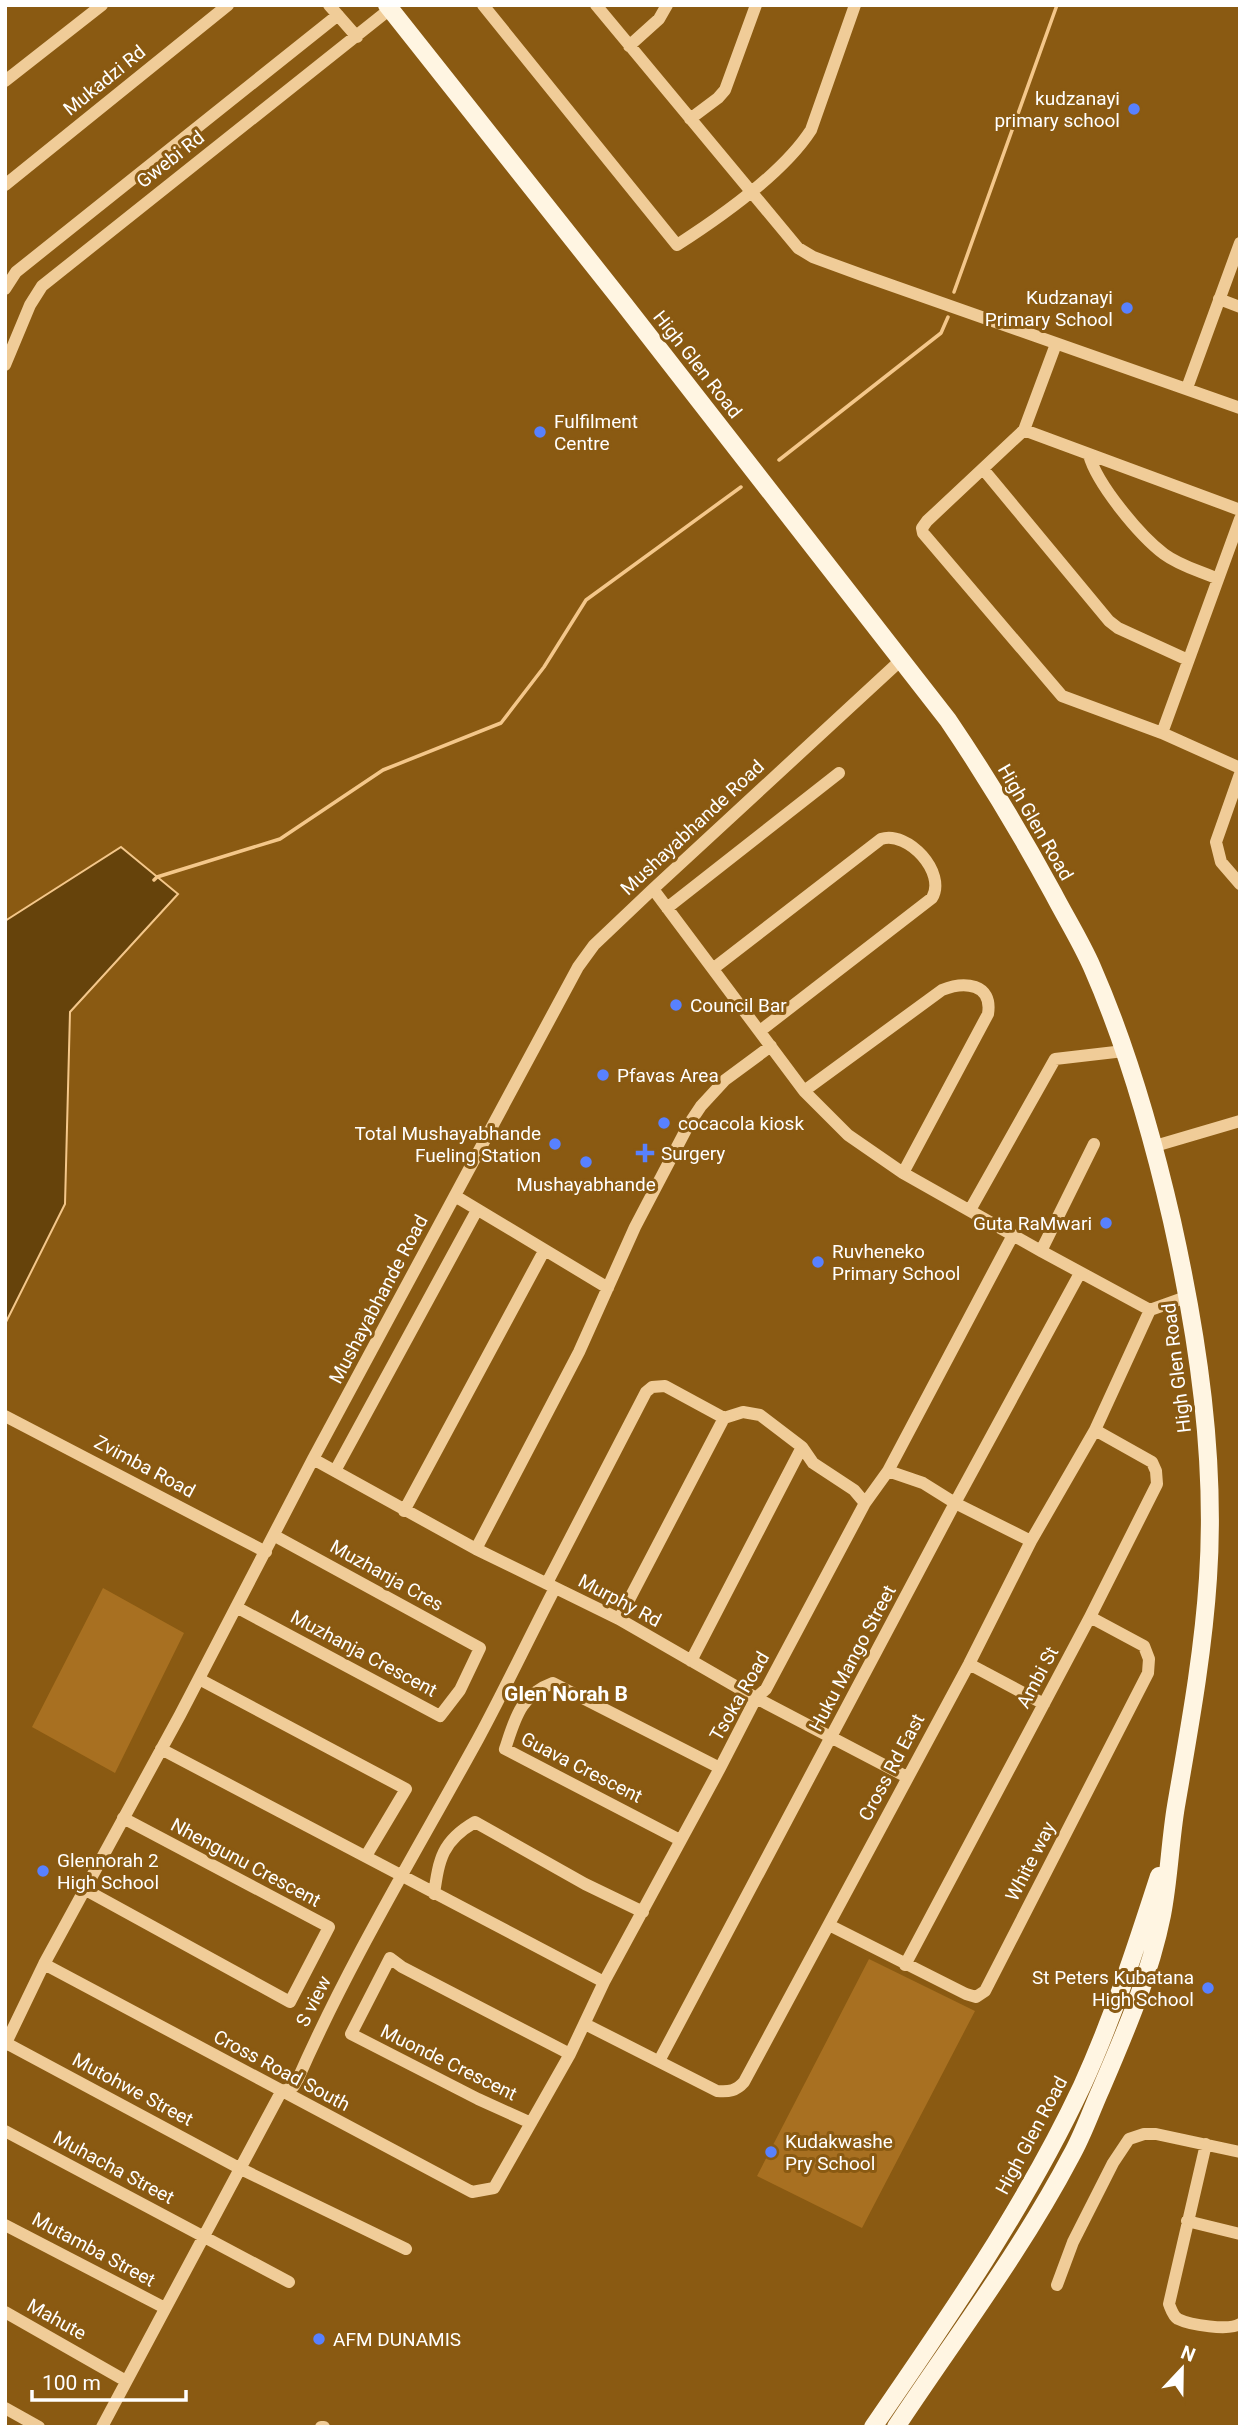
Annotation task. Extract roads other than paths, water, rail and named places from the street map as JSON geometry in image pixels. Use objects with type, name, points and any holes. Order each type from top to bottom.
[{"type":"main road","name":"High Glen Road","points":[[388,7],[624,304],[948,720],[983,771],[1090,962],[1144,1107],[1189,1296],[1204,1410],[1210,1511],[1208,1577],[1194,1712],[1163,1912],[1151,1962],[1114,2060],[1072,2154],[1026,2233],[896,2427]]},
{"type":"main road","name":"High Glen Road","points":[[873,2427],[1009,2223],[1058,2134],[1082,2086],[1117,2003],[1173,1836]]},
{"type":"street","points":[[5,81],[102,5]]},
{"type":"street","name":"Mukadzi Rd","points":[[5,185],[228,5]]},
{"type":"street","points":[[483,5],[677,245],[751,190],[795,151],[811,130],[855,5]]},
{"type":"street","points":[[596,5],[798,248],[813,257],[1240,408]]},
{"type":"street","points":[[629,46],[659,19],[667,5]]},
{"type":"street","points":[[690,119],[725,90],[756,5]]},
{"type":"street","name":"Gwebi Rd","points":[[5,365],[41,286],[357,37],[388,7]]},
{"type":"street","points":[[5,289],[16,272],[334,10],[357,37]]},
{"type":"street","points":[[1186,388],[1240,243]]},
{"type":"street","points":[[1219,299],[1240,307]]},
{"type":"street","points":[[1056,344],[1024,430],[924,524],[923,533],[1062,696],[1163,733],[1240,768]]},
{"type":"street","points":[[1024,430],[1240,510]]},
{"type":"street","points":[[1089,455],[1099,480],[1148,539],[1164,554],[1218,579]]},
{"type":"street","points":[[983,469],[1109,621],[1118,628],[1188,660]]},
{"type":"street","points":[[1163,733],[1239,523]]},
{"type":"street","name":"Mushayabhande Road","points":[[6,2044],[84,1889],[199,1679],[313,1459],[578,967],[594,946],[653,888],[901,660]]},
{"type":"street","points":[[667,908],[839,773]]},
{"type":"street","points":[[1240,774],[1216,842],[1221,862],[1240,884]]},
{"type":"street","points":[[714,968],[881,839],[890,836],[901,838],[930,867],[936,886],[932,898],[760,1031]]},
{"type":"street","points":[[653,888],[804,1091],[848,1135],[903,1173],[1150,1310],[1189,1296]]},
{"type":"street","points":[[804,1091],[942,990],[954,985],[979,988],[987,995],[988,1014],[903,1173]]},
{"type":"street","points":[[477,1549],[579,1352],[635,1227],[689,1124],[701,1106],[725,1080],[771,1046]]},
{"type":"street","points":[[970,1210],[1055,1059],[1124,1051]]},
{"type":"street","points":[[1155,1146],[1240,1121]]},
{"type":"street","points":[[1041,1251],[1094,1144]]},
{"type":"street","points":[[455,1196],[608,1288]]},
{"type":"street","points":[[335,1471],[477,1210]]},
{"type":"street","name":"Tsoka Road","points":[[500,2178],[570,2054],[604,1982],[756,1698],[766,1689],[865,1503],[888,1471],[1013,1235]]},
{"type":"street","points":[[404,1511],[544,1251]]},
{"type":"street","name":"Huku Mango Street","points":[[659,2061],[1080,1273]]},
{"type":"street","name":"Cross Rd East","points":[[585,2024],[717,2091],[730,2092],[744,2082],[969,1664],[1031,1541],[1095,1430],[1150,1310]]},
{"type":"street","name":"S view","points":[[102,2427],[281,2092],[293,2087],[297,2081],[321,2025],[400,1876],[479,1738],[646,1392],[652,1387],[665,1386],[724,1418]]},
{"type":"street","points":[[619,1619],[724,1418],[743,1412],[760,1415],[802,1447],[813,1463],[855,1490],[865,1503]]},
{"type":"street","name":"Zvimba Road","points":[[5,1416],[266,1552]]},
{"type":"street","name":"Ambi St","points":[[905,1965],[1090,1617],[1157,1484],[1152,1462],[1095,1430]]},
{"type":"street","points":[[691,1661],[802,1447]]},
{"type":"street","name":"Murphy Rd","points":[[313,1459],[404,1511],[619,1619],[756,1698],[908,1777]]},
{"type":"street","points":[[888,1471],[923,1483],[955,1503],[1031,1541]]},
{"type":"street","name":"Muzhanja Cres","points":[[275,1536],[480,1648]]},
{"type":"street","name":"Muzhanja Crescent","points":[[236,1607],[440,1716],[460,1690],[480,1648]]},
{"type":"street","name":"White way","points":[[829,1925],[966,1994],[976,1997],[985,1991],[1148,1673],[1149,1659],[1144,1646],[1090,1617]]},
{"type":"street","points":[[969,1664],[1044,1704]]},
{"type":"street","points":[[199,1679],[406,1789],[366,1856]]},
{"type":"street","name":"Guava Crescent","points":[[680,1840],[505,1749],[517,1714],[526,1700],[540,1688],[553,1683],[720,1769]]},
{"type":"street","points":[[160,1749],[604,1982]]},
{"type":"street","name":"Nhengunu Crescent","points":[[84,1889],[290,2002],[329,1927],[123,1818]]},
{"type":"street","points":[[434,1894],[438,1865],[445,1850],[454,1836],[475,1822],[573,1878],[643,1912]]},
{"type":"street","name":"Muonde Crescent","points":[[531,2123],[351,2034],[390,1958],[402,1967],[570,2054]]},
{"type":"street","name":"Cross Road South","points":[[44,1965],[472,2192],[494,2188],[500,2178]]},
{"type":"street","name":"Mutohwe Street","points":[[6,2044],[241,2169],[406,2249]]},
{"type":"street","name":"Muhacha Street","points":[[5,2131],[289,2282]]},
{"type":"street","points":[[1056,2285],[1078,2231],[1113,2163],[1129,2139],[1144,2134],[1156,2134],[1240,2152]]},
{"type":"street","points":[[1206,2144],[1169,2304],[1172,2313],[1179,2319],[1216,2327],[1232,2328],[1240,2324]]},
{"type":"street","points":[[1187,2221],[1240,2234]]},
{"type":"street","name":"Mutamba Street","points":[[5,2225],[165,2308]]},
{"type":"street","name":"Mahute","points":[[5,2312],[126,2381]]},
{"type":"street","points":[[5,2409],[40,2427]]},
{"type":"waterway","points":[[954,292],[1057,5]]},
{"type":"waterway","points":[[779,460],[941,333],[948,317]]},
{"type":"waterway","points":[[154,880],[280,839],[383,770],[501,723],[544,667],[586,600],[741,487]]},
{"type":"place","name":"kudzanayi primary school","points":[[1134,109]]},
{"type":"place","name":"Kudzanayi Primary School","points":[[1127,308]]},
{"type":"place","name":"Fulfilment Centre","points":[[540,432]]},
{"type":"place","name":"Council Bar","points":[[676,1005]]},
{"type":"place","name":"Pfavas Area","points":[[603,1075]]},
{"type":"place","name":"cocacola kiosk","points":[[664,1123]]},
{"type":"place","name":"Total Mushayabhande Fueling Station","points":[[555,1144]]},
{"type":"place","name":"Surgery","points":[[645,1153]]},
{"type":"place","name":"Mushayabhande","points":[[586,1162]]},
{"type":"place","name":"Guta RaMwari","points":[[1106,1223]]},
{"type":"place","name":"Ruvheneko Primary School","points":[[818,1262]]},
{"type":"place","name":"Glennorah 2 High School","points":[[43,1871]]},
{"type":"place","name":"St Peters Kubatana High School","points":[[1208,1988]]},
{"type":"place","name":"Kudakwashe Pry School","points":[[771,2152]]},
{"type":"place","name":"AFM DUNAMIS","points":[[319,2339]]},
{"type":"district","name":"Glen Norah B","points":[[566,1694]]}]
